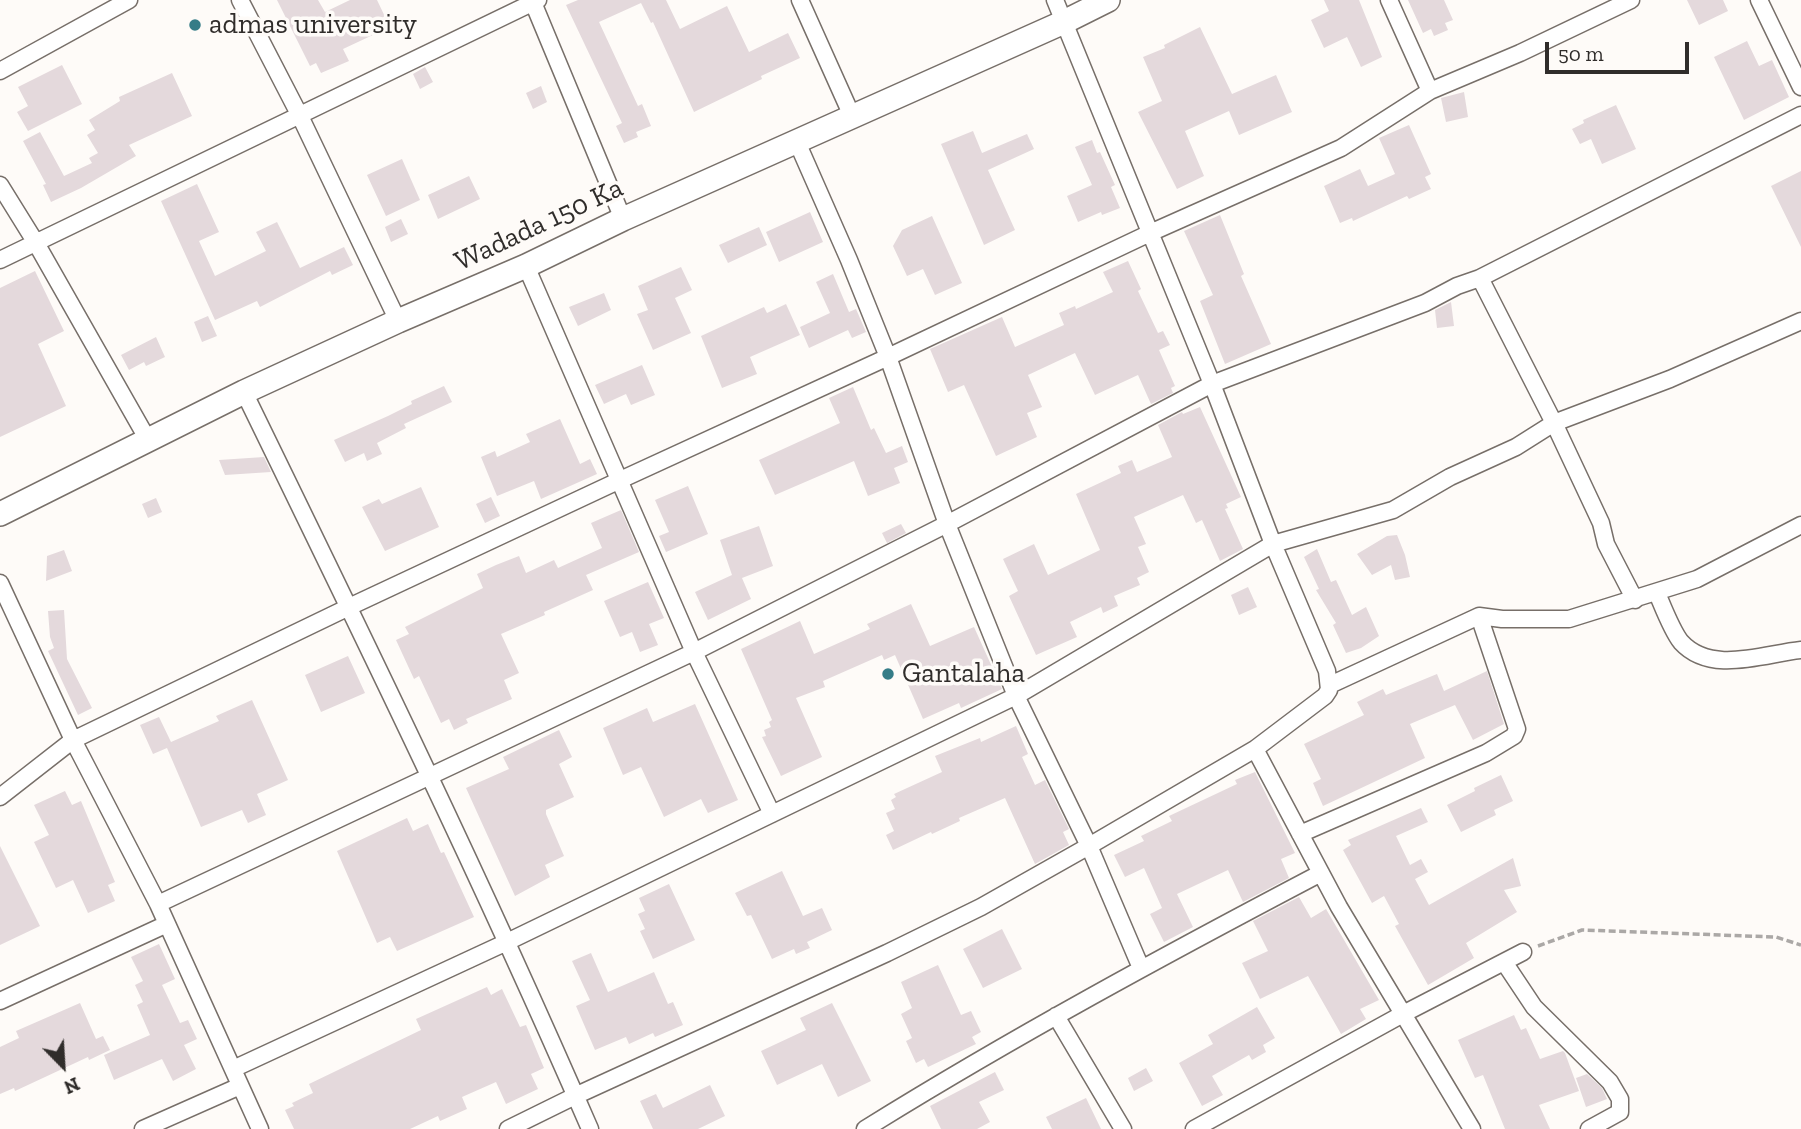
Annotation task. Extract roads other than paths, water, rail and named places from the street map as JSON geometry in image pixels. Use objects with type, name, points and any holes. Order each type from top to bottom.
[{"type":"street","points":[[0,71],[129,0]]},
{"type":"street","points":[[240,0],[300,116],[398,321]]},
{"type":"street","points":[[800,0],[852,116]]},
{"type":"street","points":[[509,1129],[981,907],[1255,749],[1325,696],[1330,685],[1326,671],[1055,0]]},
{"type":"street","name":"Wadada 150 Ka","points":[[0,514],[244,392],[1108,0]]},
{"type":"street","points":[[1390,0],[1430,92]]},
{"type":"street","points":[[0,797],[73,740],[618,481],[888,358],[1150,233],[1341,148],[1430,92],[1632,0]]},
{"type":"street","points":[[1759,0],[1801,88]]},
{"type":"street","points":[[0,260],[534,1],[623,219]]},
{"type":"street","points":[[158,904],[694,652],[947,524],[1212,384],[1425,303],[1457,286],[1480,278],[1801,115]]},
{"type":"street","points":[[797,142],[849,260],[888,358],[947,524],[1016,696],[1089,846],[1141,968]]},
{"type":"street","points":[[0,185],[148,440]]},
{"type":"street","points":[[526,266],[694,652],[772,814]]},
{"type":"street","points":[[1480,278],[1554,424],[1601,523],[1606,544],[1635,600]]},
{"type":"street","points":[[233,1069],[508,942],[1016,696],[1273,544],[1393,510],[1450,477],[1516,447],[1554,424],[1670,379],[1801,321]]},
{"type":"street","points":[[244,392],[430,775],[508,942],[590,1129]]},
{"type":"street","points":[[1330,685],[1479,616],[1502,619],[1569,619],[1657,593],[1697,579],[1801,525]]},
{"type":"street","points":[[0,583],[73,740],[158,904],[260,1129]]},
{"type":"street","points":[[1657,593],[1681,642],[1703,657],[1724,661],[1801,650]]},
{"type":"street","points":[[1300,834],[1486,753],[1514,736],[1517,729],[1479,616]]},
{"type":"street","points":[[1255,749],[1321,873],[1472,1129]]},
{"type":"street","points":[[865,1129],[1141,968],[1321,873]]},
{"type":"street","points":[[0,1001],[167,924]]},
{"type":"street","points":[[1194,1129],[1403,1014],[1523,952]]},
{"type":"street","points":[[1504,962],[1534,1007],[1610,1083],[1620,1099],[1620,1112],[1589,1129]]},
{"type":"street","points":[[1056,1016],[1123,1129]]},
{"type":"street","points":[[144,1129],[240,1086]]},
{"type":"place","name":"admas university","points":[[195,25]]},
{"type":"place","name":"Gantalaha","points":[[888,674]]}]
